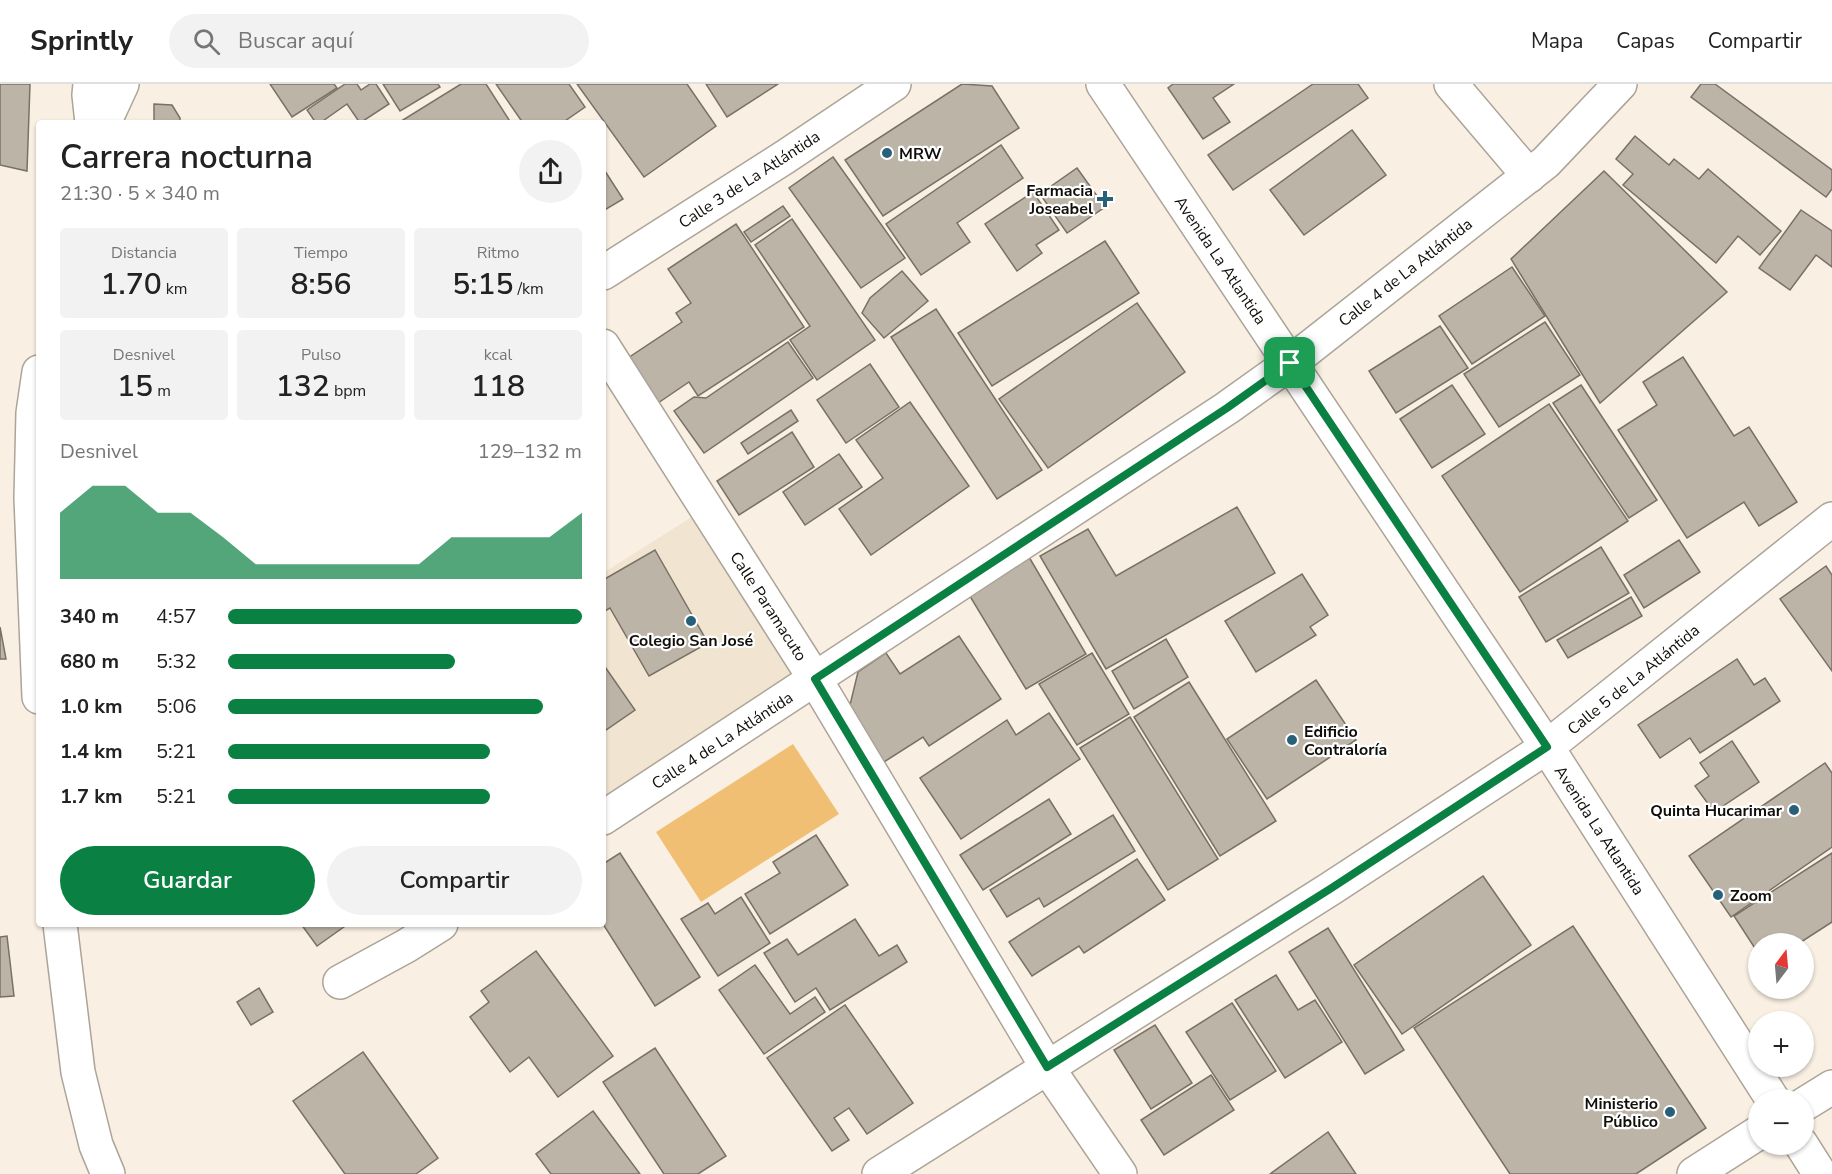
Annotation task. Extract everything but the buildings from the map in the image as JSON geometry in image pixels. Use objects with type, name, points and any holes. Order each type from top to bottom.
[{"type":"street","points":[[90,84],[92,120]]},
{"type":"street","points":[[105,120],[122,84]]},
{"type":"street","name":"Calle 3 de La Atlántida","points":[[606,271],[785,157],[894,84]]},
{"type":"street","name":"Avenida La Atlantida","points":[[1103,84],[1547,747],[1766,1089]]},
{"type":"street","points":[[1451,84],[1528,176]]},
{"type":"street","name":"Calle 4 de La Atlántida","points":[[606,816],[1227,408],[1290,363],[1546,162],[1620,84]]},
{"type":"street","name":"Calle Paramacuto","points":[[606,351],[815,679],[1047,1067],[1120,1174]]},
{"type":"street","points":[[36,392],[33,413],[31,498],[36,622]]},
{"type":"street","name":"Calle 5 de La Atlántida","points":[[879,1174],[1320,895],[1547,747],[1832,519]]},
{"type":"street","points":[[60,927],[78,1072],[96,1145],[108,1174]]},
{"type":"street","points":[[340,982],[436,927]]},
{"type":"street","points":[[1814,1098],[1832,1087]]},
{"type":"street","points":[[1694,1174],[1748,1139]]},
{"type":"street","points":[[1809,1155],[1820,1174]]},
{"type":"shaded area","name":"Colegio San José","points":[[706,508],[809,669],[606,796],[606,571]]},
{"type":"shaded area","points":[[793,744],[839,814],[701,902],[656,832]]},
{"type":"place","name":"MRW","points":[[887,153]]},
{"type":"place","name":"Farmacia Joseabel","points":[[1105,199]]},
{"type":"place","name":"Colegio San José","points":[[691,621]]},
{"type":"place","name":"Edificio Contraloría","points":[[1292,740]]},
{"type":"place","name":"Quinta Hucarimar","points":[[1794,810]]},
{"type":"place","name":"Zoom","points":[[1718,895]]},
{"type":"place","name":"Ministerio Público","points":[[1670,1112]]},
{"type":"route","points":[[1290,363],[1547,747],[1330,889],[1047,1067],[815,679],[1227,408],[1290,363]]}]
